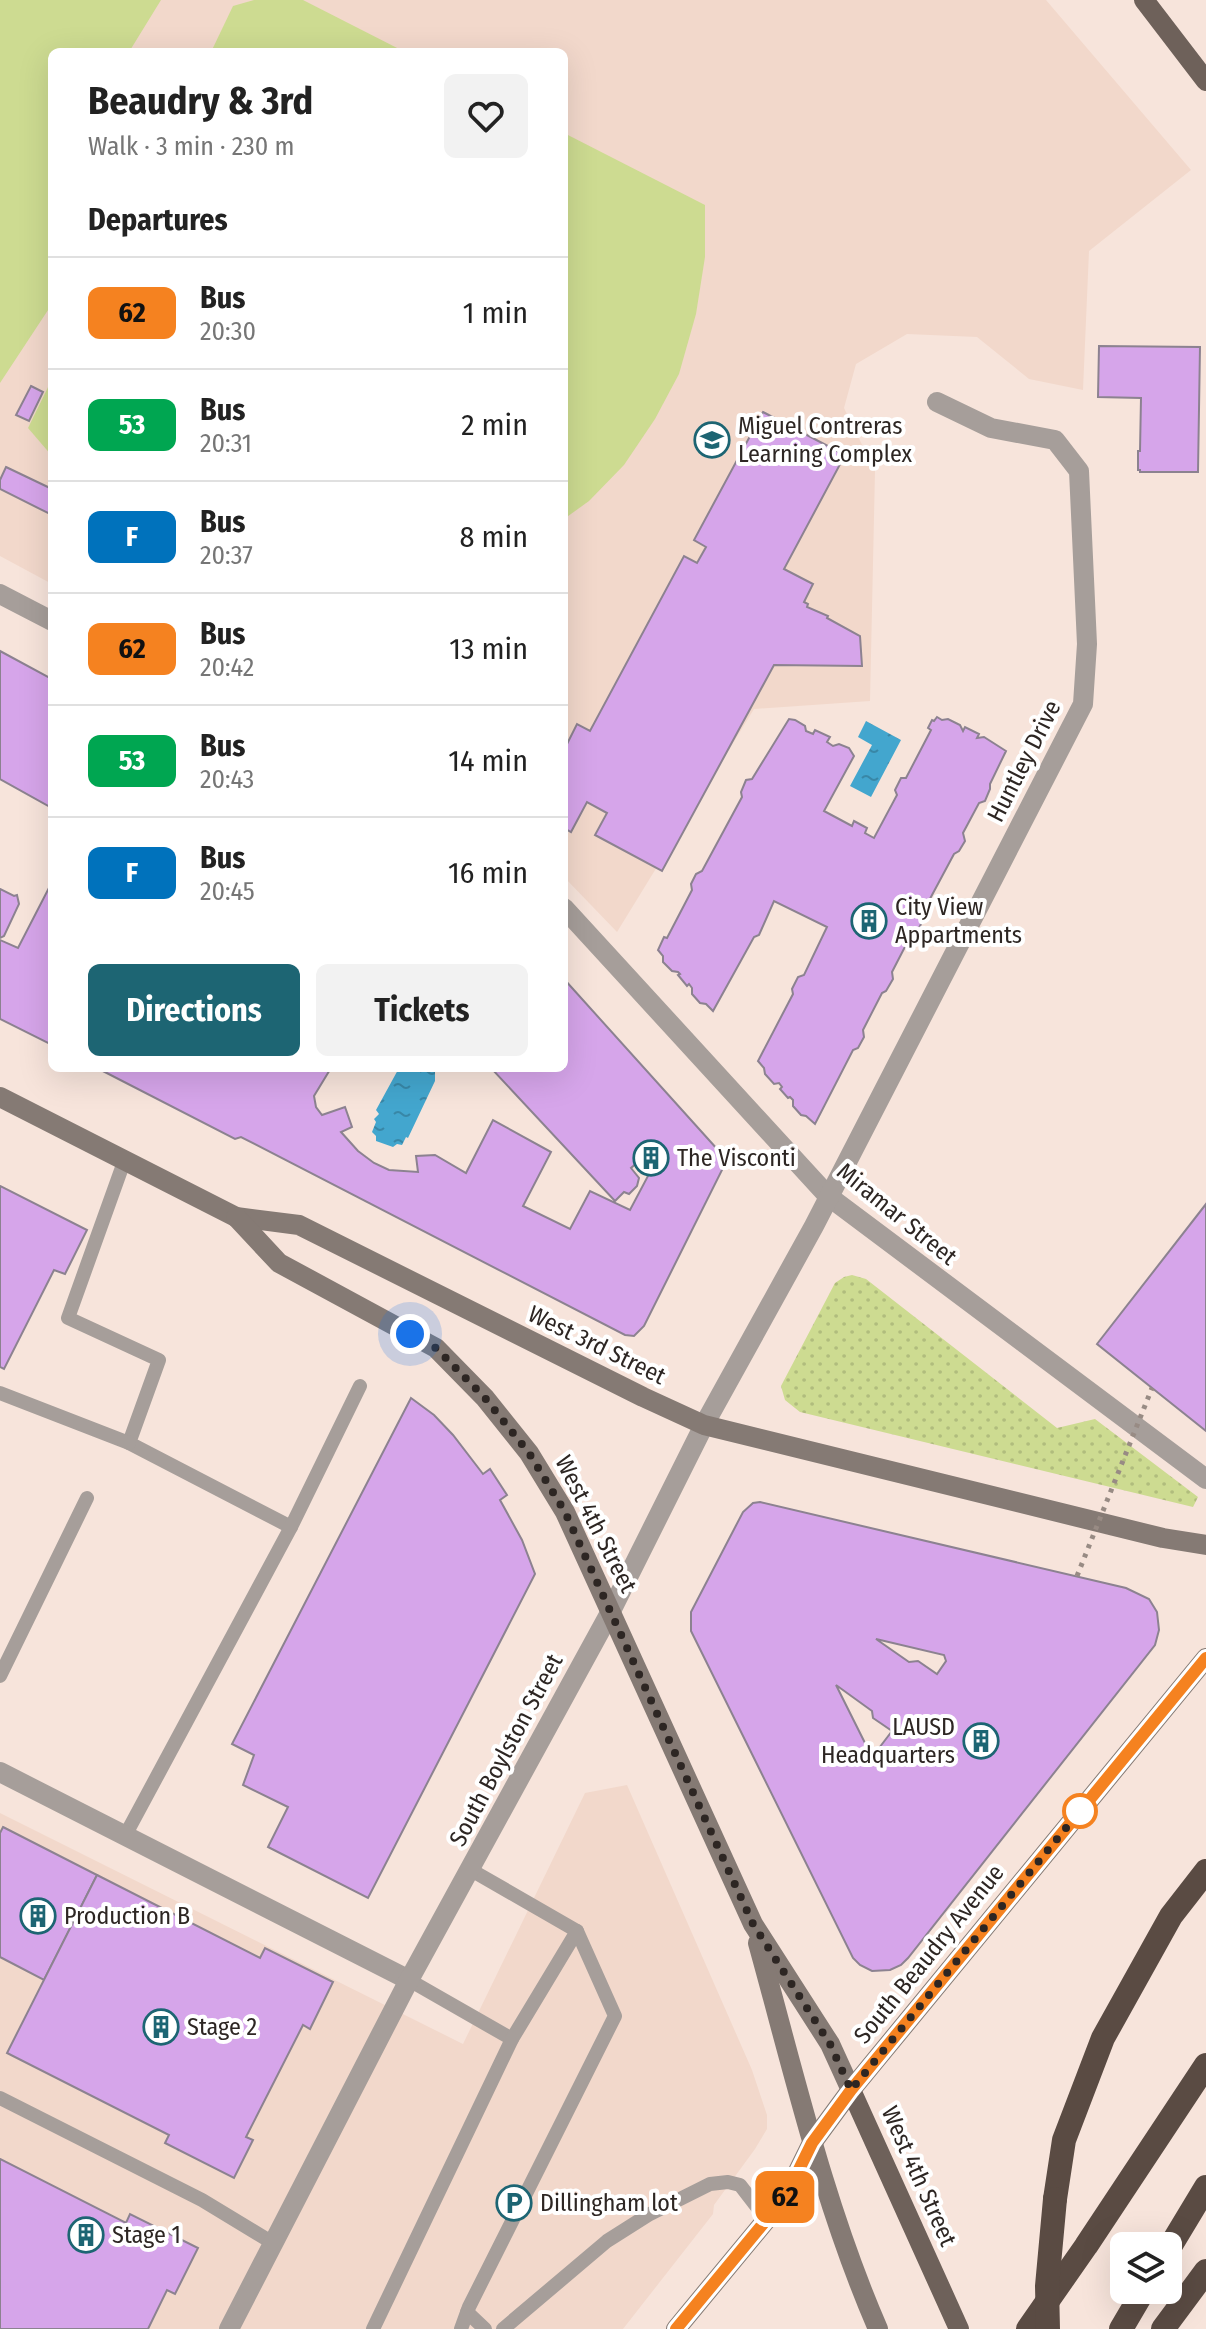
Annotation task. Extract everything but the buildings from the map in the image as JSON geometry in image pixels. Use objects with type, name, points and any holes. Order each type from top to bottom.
[{"type":"highway","points":[[1048,2329],[1047,2286],[1064,2140],[1103,2038],[1171,1916],[1206,1871]]},
{"type":"highway","points":[[1028,2329],[1206,2065]]},
{"type":"highway","points":[[1179,2232],[1206,2187]]},
{"type":"highway","points":[[1163,2329],[1206,2271]]},
{"type":"highway","points":[[1121,2329],[1136,2304]]},
{"type":"main road","points":[[1144,0],[1206,81]]},
{"type":"main road","name":"West 3rd Street","points":[[0,1097],[236,1217],[299,1225],[704,1425],[1163,1538],[1206,1545]]},
{"type":"main road","name":"West 4th Street","points":[[236,1217],[279,1263],[436,1348],[485,1398],[529,1453],[565,1512],[753,1924],[830,2044],[959,2329]]},
{"type":"main road","name":"South Beaudry Avenue","points":[[676,2329],[786,2196],[812,2143],[851,2090],[1206,1658]]},
{"type":"main road","name":"West 4th Street","points":[[753,1924],[812,2143],[855,2277],[878,2329]]},
{"type":"street","name":"Huntley Drive","points":[[828,1196],[1083,704],[1087,644],[1079,471],[1055,440],[991,428],[937,402]]},
{"type":"street","points":[[0,594],[48,619]]},
{"type":"street","name":"Miramar Street","points":[[568,912],[828,1196],[1206,1479]]},
{"type":"street","name":"South Boylston Street","points":[[229,2329],[409,1980],[611,1611],[704,1425],[828,1196]]},
{"type":"street","points":[[0,1772],[409,1980]]},
{"type":"lane","points":[[125,1159],[68,1318],[159,1360],[129,1443]]},
{"type":"lane","points":[[126,1834],[291,1527],[360,1386]]},
{"type":"lane","points":[[0,1393],[129,1443],[291,1527]]},
{"type":"lane","points":[[0,1676],[87,1498]]},
{"type":"lane","points":[[461,2329],[615,2016],[577,1931],[471,1870]]},
{"type":"lane","points":[[373,2329],[512,2039],[577,1931]]},
{"type":"lane","points":[[409,1980],[512,2039]]},
{"type":"lane","points":[[0,2098],[202,2200],[273,2243]]},
{"type":"lane","points":[[503,2329],[607,2241],[648,2215],[710,2184],[728,2182],[740,2185],[767,2220]]},
{"type":"lane","points":[[467,2312],[485,2329]]},
{"type":"path","points":[[1077,1576],[1152,1388]]},
{"type":"shaded area","name":"Miguel Contreras Learning Complex","points":[[0,0],[1046,0],[1191,170],[1089,251],[1083,390],[1029,379],[977,337],[907,334],[856,364],[844,408],[875,471],[870,701],[754,709],[617,932],[568,881],[568,48],[48,48],[48,582],[0,556]]},
{"type":"shaded area","points":[[627,1785],[752,2070],[767,2115],[767,2129],[714,2205],[713,2214],[623,2329],[0,2329],[0,1813],[463,2044],[585,1793]]},
{"type":"green space","points":[[0,0],[161,0],[131,48],[48,48],[48,310],[0,383]]},
{"type":"green space","points":[[254,0],[303,0],[397,48],[213,48],[233,6]]},
{"type":"green space","points":[[568,135],[705,205],[705,257],[696,314],[679,374],[655,419],[624,465],[589,501],[568,516]]},
{"type":"green space","points":[[48,387],[48,451],[28,428]]},
{"type":"green space","points":[[852,1275],[866,1279],[1057,1428],[1095,1419],[1198,1497],[1193,1507],[800,1412],[785,1400],[781,1386],[835,1283]]},
{"type":"water","points":[[866,721],[901,740],[871,797],[850,786],[872,745],[858,737]]},
{"type":"water","points":[[397,1072],[435,1072],[435,1081],[402,1145],[393,1147],[376,1141],[372,1132],[376,1122],[374,1119],[379,1114],[376,1110]]},
{"type":"bus line","name":"62","points":[[676,2329],[786,2196],[812,2143],[851,2090],[1206,1658]]},
{"type":"place","name":"Miguel Contreras Learning Complex","points":[[712,440]]},
{"type":"place","name":"City View Appartments","points":[[869,921]]},
{"type":"place","name":"The Visconti","points":[[651,1158]]},
{"type":"place","name":"LAUSD Headquarters","points":[[981,1741]]},
{"type":"place","name":"Production B","points":[[38,1916]]},
{"type":"place","name":"Stage 2","points":[[161,2027]]},
{"type":"place","name":"Dillingham lot","points":[[514,2203]]},
{"type":"place","name":"Stage 1","points":[[86,2235]]},
{"type":"route","points":[[410,1334],[436,1348],[485,1398],[529,1453],[565,1512],[753,1924],[830,2044],[851,2090],[1080,1811]]}]
